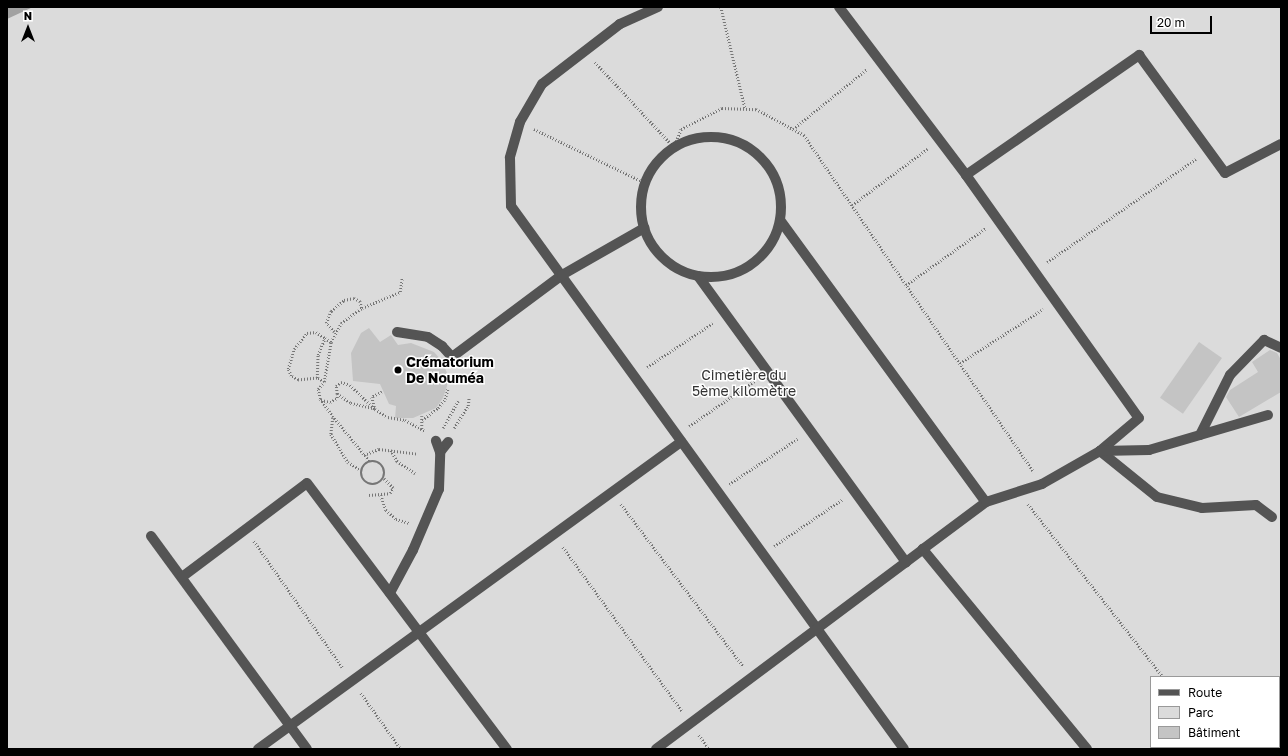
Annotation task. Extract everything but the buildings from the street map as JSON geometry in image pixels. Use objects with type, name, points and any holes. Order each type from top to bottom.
[{"type":"lane","points":[[658,7],[620,24],[542,84],[520,122],[510,158],[511,206],[634,375],[678,439],[904,749]]},
{"type":"lane","points":[[656,749],[818,630],[986,502],[1042,484],[1100,451],[1139,418],[1036,270],[839,7]]},
{"type":"lane","points":[[966,175],[1139,55],[1225,173],[1281,144]]},
{"type":"lane","points":[[718,137],[740,143],[760,156],[774,174],[781,196],[780,220],[773,240],[760,258],[734,272],[720,276],[698,276],[680,270],[665,259],[652,245],[644,228],[641,205],[645,183],[656,163],[674,147],[695,138],[718,137]]},
{"type":"lane","points":[[780,220],[986,502]]},
{"type":"lane","points":[[397,332],[428,337],[442,346],[452,357],[562,275],[644,228]]},
{"type":"lane","points":[[698,276],[906,562]]},
{"type":"lane","points":[[1200,435],[1230,375],[1264,340],[1281,348]]},
{"type":"lane","points":[[1100,451],[1150,450],[1268,415]]},
{"type":"lane","points":[[258,749],[554,535],[612,492],[678,439]]},
{"type":"lane","points":[[390,593],[422,528],[439,489],[440,452],[436,441]]},
{"type":"lane","points":[[440,452],[448,442]]},
{"type":"lane","points":[[1100,451],[1157,497],[1202,508],[1256,505],[1272,517]]},
{"type":"lane","points":[[182,577],[307,483],[507,749]]},
{"type":"lane","points":[[151,536],[307,749]]},
{"type":"lane","points":[[923,549],[1087,749]]},
{"type":"path","points":[[721,7],[745,108]]},
{"type":"path","points":[[584,51],[674,147],[681,129],[722,108],[756,109],[804,135],[1042,484]]},
{"type":"path","points":[[793,129],[879,60]]},
{"type":"path","points":[[520,122],[645,183]]},
{"type":"path","points":[[852,205],[939,139]]},
{"type":"path","points":[[1036,270],[1208,150]]},
{"type":"path","points":[[906,285],[998,219]]},
{"type":"path","points":[[369,495],[382,495],[390,493],[393,488],[384,479],[384,467],[377,462],[369,461],[320,400],[318,389],[324,382],[334,332],[341,323],[362,308],[400,292],[402,278]]},
{"type":"path","points":[[334,332],[326,323],[332,311],[344,300],[354,298],[360,301],[362,308]]},
{"type":"path","points":[[960,363],[1057,300]]},
{"type":"path","points":[[634,375],[726,314]]},
{"type":"path","points":[[324,382],[317,378],[298,380],[291,376],[288,369],[294,349],[307,333],[316,332],[331,342]]},
{"type":"path","points":[[317,378],[318,355],[325,338]]},
{"type":"path","points":[[678,439],[768,372]]},
{"type":"path","points":[[320,400],[330,402],[337,398],[336,386],[341,382],[350,385],[375,409],[388,417],[404,420],[422,429],[436,441],[458,401]]},
{"type":"path","points":[[422,420],[438,408],[445,400],[448,388]]},
{"type":"path","points":[[375,409],[372,397],[382,392]]},
{"type":"path","points":[[337,394],[350,403],[375,409]]},
{"type":"path","points":[[448,442],[468,406],[469,397]]},
{"type":"path","points":[[422,416],[422,429]]},
{"type":"path","points":[[333,417],[331,434],[348,462],[361,470],[364,481],[370,485],[377,484],[384,479]]},
{"type":"path","points":[[717,492],[810,430]]},
{"type":"path","points":[[364,455],[379,449],[417,454]]},
{"type":"path","points":[[391,450],[397,461],[415,473]]},
{"type":"path","points":[[361,470],[369,461]]},
{"type":"path","points":[[762,554],[854,491]]},
{"type":"path","points":[[1018,491],[1162,676]]},
{"type":"path","points":[[612,492],[753,678]]},
{"type":"path","points":[[382,495],[386,510],[396,519],[422,528]]},
{"type":"path","points":[[246,529],[401,749]]},
{"type":"path","points":[[554,535],[709,749]]},
{"type":"green space","name":"Cimetière du 5ème kilomètre","points":[[25,7],[1281,7],[1281,749],[7,749],[7,17]]},
{"type":"shaded area","points":[[7,7],[33,7],[7,19]]},
{"type":"place","name":"Crématorium De Nouméa","points":[[398,370]]}]
